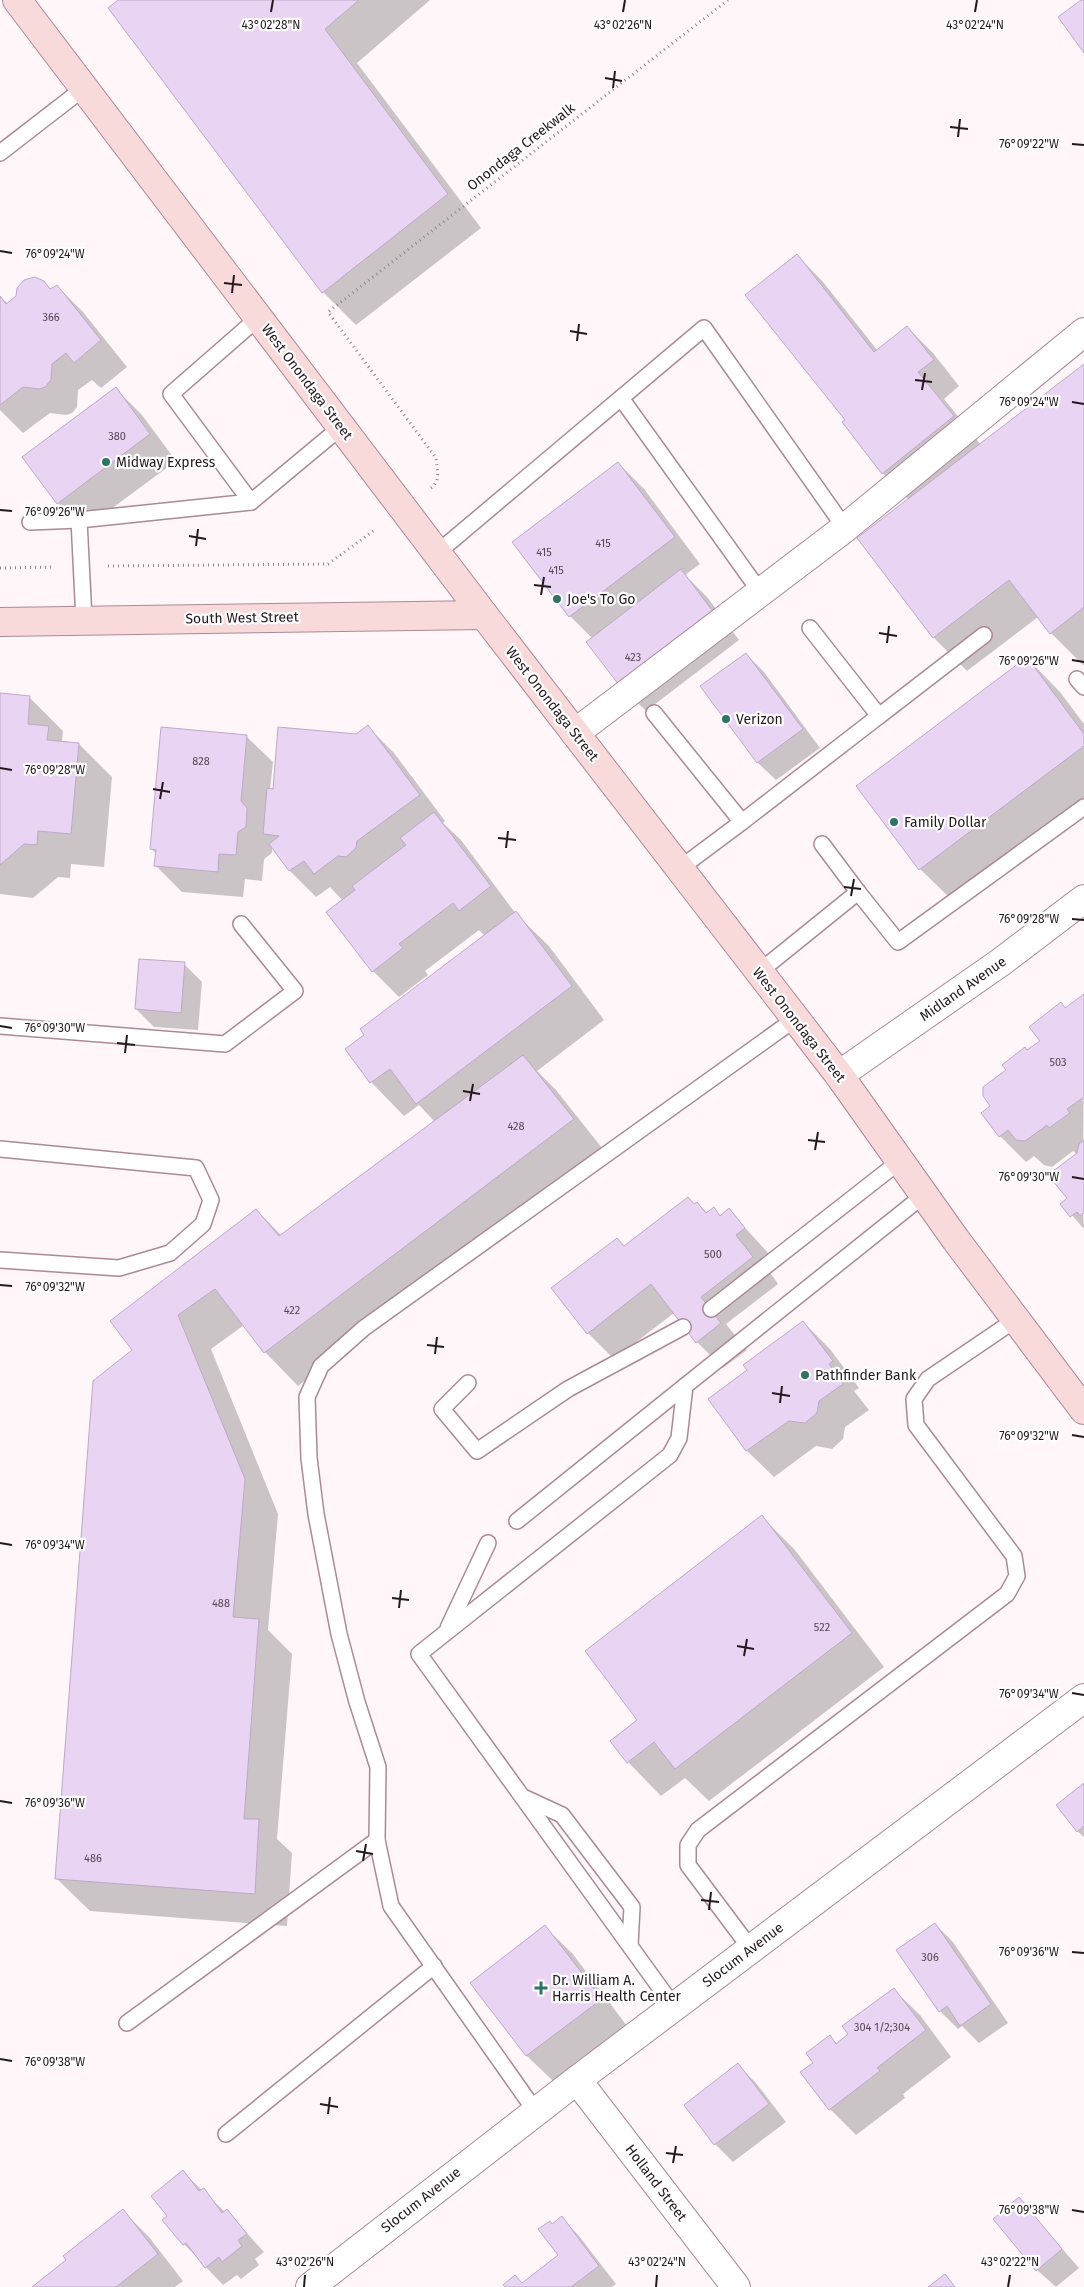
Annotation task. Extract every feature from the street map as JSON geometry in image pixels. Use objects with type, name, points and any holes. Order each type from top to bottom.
[{"type":"main road","name":"West Onondaga Street","points":[[17,0],[484,615],[839,1075],[924,1196],[1084,1410]]},
{"type":"main road","name":"South West Street","points":[[0,622],[484,615]]},
{"type":"street","points":[[575,733],[845,528],[1084,332]]},
{"type":"street","name":"Midland Avenue","points":[[839,1075],[1001,962],[1084,899]]},
{"type":"street","name":"Slocum Avenue","points":[[310,2287],[674,2006],[1084,1698]]},
{"type":"street","name":"Holland Street","points":[[577,2080],[736,2287]]},
{"type":"lane","points":[[0,153],[84,88]]},
{"type":"lane","points":[[251,502],[171,394],[258,318]]},
{"type":"lane","points":[[437,553],[704,328],[845,528]]},
{"type":"lane","points":[[621,398],[761,593]]},
{"type":"lane","points":[[30,522],[79,520],[251,502],[342,427]]},
{"type":"lane","points":[[79,520],[84,620]]},
{"type":"lane","points":[[810,628],[879,716]]},
{"type":"lane","points":[[679,869],[984,635]]},
{"type":"lane","points":[[654,713],[742,822]]},
{"type":"lane","points":[[822,844],[898,942],[1084,807]]},
{"type":"lane","points":[[759,972],[858,892]]},
{"type":"lane","points":[[0,1026],[225,1044],[295,991],[241,924]]},
{"type":"lane","points":[[536,2112],[391,1906],[377,1840],[378,1767],[357,1702],[339,1634],[316,1514],[309,1458],[307,1397],[321,1366],[364,1328],[795,1019]]},
{"type":"lane","points":[[0,1149],[196,1168],[211,1200],[204,1224],[170,1253],[119,1268],[0,1260]]},
{"type":"lane","points":[[711,1309],[900,1161]]},
{"type":"lane","points":[[517,1521],[924,1196]]},
{"type":"lane","points":[[751,1949],[688,1865],[688,1845],[698,1830],[1006,1594],[1017,1576],[1014,1556],[916,1426],[914,1399],[928,1379],[1015,1320]]},
{"type":"lane","points":[[468,1383],[442,1409],[476,1451],[568,1388],[683,1327]]},
{"type":"lane","points":[[674,2006],[419,1654],[670,1456],[679,1438],[685,1386]]},
{"type":"lane","points":[[447,1632],[488,1543]]},
{"type":"lane","points":[[522,1796],[562,1815],[632,1907],[630,1945]]},
{"type":"lane","points":[[127,2024],[377,1840]]},
{"type":"lane","points":[[226,2134],[434,1966]]},
{"type":"path","name":"Onondaga Creekwalk","points":[[328,312],[728,0]]},
{"type":"building","points":[[118,0],[359,0],[325,29],[448,194],[322,293],[108,8]]},
{"type":"building","points":[[1081,0],[1084,0],[1084,53],[1058,17]]},
{"type":"building","points":[[797,254],[874,352],[907,326],[934,360],[918,372],[954,416],[882,474],[842,422],[845,420],[745,295]]},
{"type":"building","points":[[35,277],[44,281],[50,289],[57,285],[101,340],[74,363],[66,353],[52,364],[51,380],[45,387],[39,389],[23,387],[0,405],[0,296],[6,304],[16,296],[17,288],[24,280]]},
{"type":"building","points":[[1084,364],[1084,607],[1050,634],[1009,580],[933,638],[857,538]]},
{"type":"building","points":[[116,387],[150,434],[57,504],[22,457]]},
{"type":"building","points":[[618,462],[675,537],[569,617],[512,542]]},
{"type":"building","points":[[681,569],[714,613],[619,685],[586,642]]},
{"type":"building","points":[[746,653],[803,729],[757,763],[700,686]]},
{"type":"building","points":[[1027,657],[1084,734],[1084,746],[919,870],[856,786]]},
{"type":"building","points":[[0,693],[30,696],[28,724],[49,726],[47,740],[79,743],[71,834],[38,831],[37,845],[24,844],[0,865]]},
{"type":"building","points":[[368,725],[420,795],[357,841],[356,848],[346,857],[338,856],[314,874],[304,861],[289,871],[269,844],[279,836],[263,834],[267,788],[273,789],[278,727],[356,734]]},
{"type":"building","points":[[161,727],[247,735],[241,801],[247,808],[246,827],[238,832],[236,855],[219,854],[218,872],[154,866],[156,850],[150,849]]},
{"type":"building","points":[[434,812],[491,886],[459,911],[453,903],[399,944],[403,948],[372,972],[326,912],[355,890],[352,886],[406,845],[400,838]]},
{"type":"building","points":[[516,911],[572,986],[416,1104],[390,1069],[370,1083],[345,1049],[364,1035],[360,1029]]},
{"type":"building","points":[[139,959],[185,962],[181,1013],[135,1009]]},
{"type":"building","points":[[1084,994],[1084,1097],[1067,1109],[1070,1113],[1049,1128],[1047,1125],[1025,1141],[1016,1140],[1008,1130],[999,1137],[981,1113],[990,1106],[983,1096],[983,1087],[1006,1070],[1002,1065],[1025,1047],[1027,1050],[1040,1041],[1029,1027],[1061,1002],[1065,1008]]},
{"type":"building","points":[[523,1055],[574,1119],[264,1353],[215,1289],[178,1315],[245,1479],[233,1617],[259,1619],[244,1819],[259,1819],[255,1894],[55,1879],[93,1381],[132,1350],[110,1321],[256,1209],[279,1236]]},
{"type":"building","points":[[1084,1140],[1084,1213],[1080,1216],[1077,1212],[1070,1217],[1060,1204],[1067,1198],[1048,1175],[1077,1153],[1079,1144]]},
{"type":"building","points":[[688,1197],[694,1204],[697,1202],[706,1213],[714,1207],[720,1216],[729,1208],[745,1228],[736,1235],[753,1257],[701,1297],[721,1323],[696,1343],[651,1284],[587,1334],[551,1288],[617,1238],[624,1246]]},
{"type":"building","points":[[803,1321],[833,1361],[829,1364],[843,1384],[819,1401],[817,1413],[805,1423],[789,1421],[746,1451],[708,1399],[747,1370],[743,1365]]},
{"type":"building","points":[[762,1515],[852,1633],[675,1769],[654,1742],[627,1763],[610,1741],[637,1720],[585,1651]]},
{"type":"building","points":[[1084,1783],[1084,1826],[1077,1832],[1056,1805]]},
{"type":"building","points":[[935,1923],[991,2004],[960,2026],[947,2006],[939,2012],[896,1950]]},
{"type":"building","points":[[545,1925],[602,1999],[526,2056],[470,1983]]},
{"type":"building","points":[[894,1988],[926,2030],[877,2068],[880,2071],[829,2110],[800,2072],[813,2063],[806,2053],[830,2035],[836,2044],[848,2034],[842,2026]]},
{"type":"building","points":[[738,2063],[769,2104],[714,2145],[684,2105]]},
{"type":"building","points":[[183,2170],[199,2191],[204,2188],[222,2213],[227,2209],[247,2234],[238,2240],[242,2246],[222,2262],[219,2257],[205,2268],[186,2243],[183,2245],[162,2220],[167,2216],[151,2196]]},
{"type":"building","points":[[1019,2197],[1062,2249],[1036,2271],[993,2219]]},
{"type":"building","points":[[123,2209],[158,2254],[116,2287],[32,2287],[66,2260],[63,2256]]},
{"type":"building","points":[[562,2216],[599,2266],[571,2287],[505,2287],[503,2285],[515,2275],[522,2283],[558,2255],[538,2229],[550,2221],[552,2224]]},
{"type":"building","points":[[945,2274],[955,2287],[928,2287]]},
{"type":"place","name":"Midway Express","points":[[106,462]]},
{"type":"place","name":"Joe's To Go","points":[[557,599]]},
{"type":"place","name":"Verizon","points":[[726,719]]},
{"type":"place","name":"Family Dollar","points":[[894,822]]},
{"type":"place","name":"Pathfinder Bank","points":[[805,1375]]},
{"type":"place","name":"Dr. William A. Harris Health Center","points":[[541,1988]]}]
